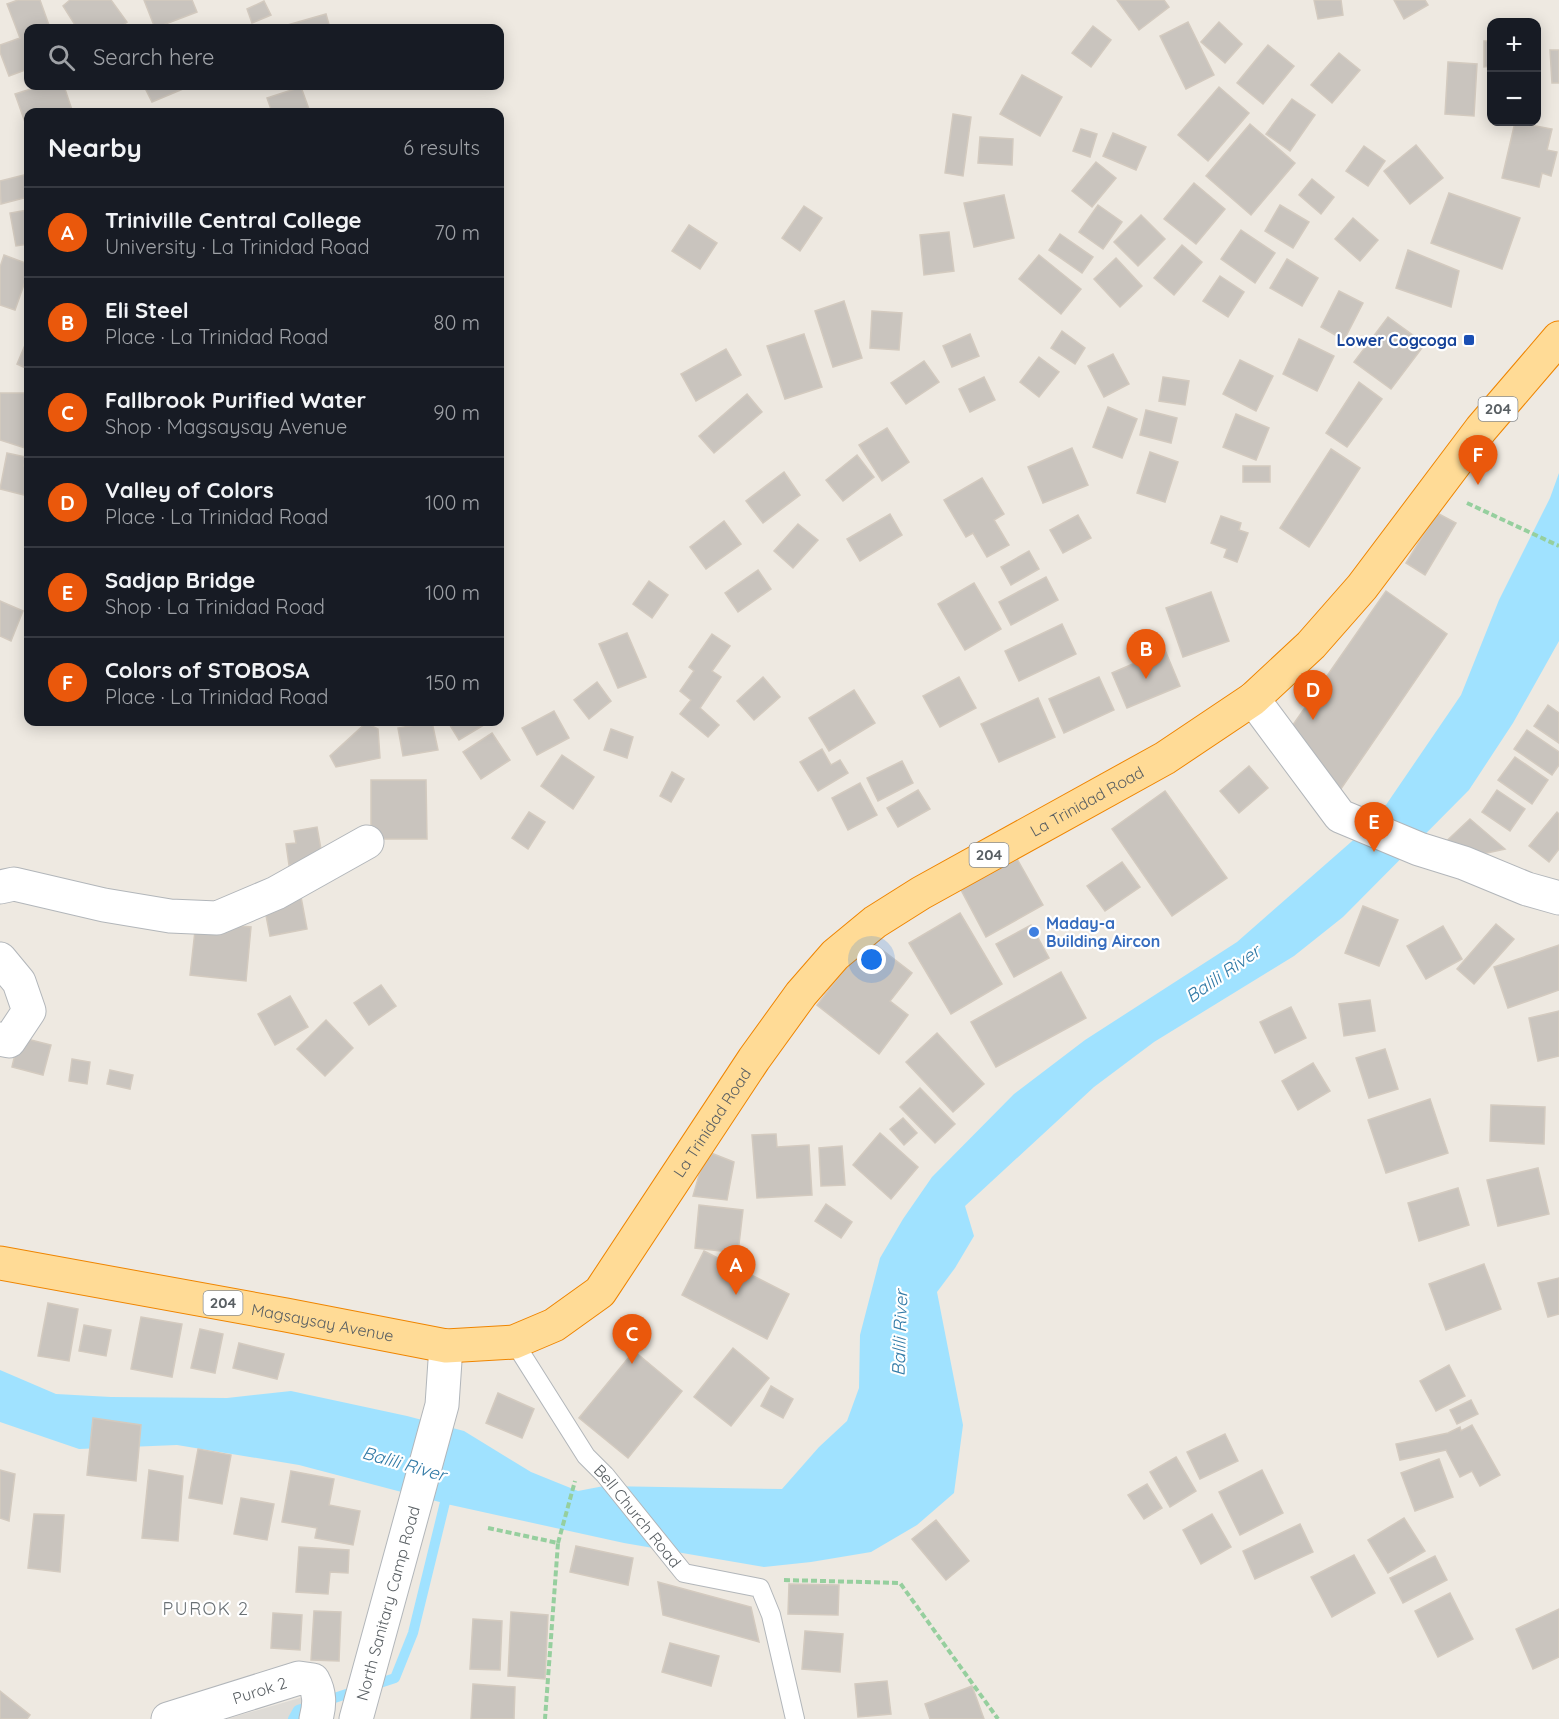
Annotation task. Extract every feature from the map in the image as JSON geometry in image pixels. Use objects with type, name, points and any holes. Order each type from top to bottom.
[{"type":"highway","name":"La Trinidad Road","points":[[600,1292],[754,1059],[801,994],[835,955],[875,922],[921,892],[1165,758],[1253,699],[1311,645],[1362,587],[1481,429],[1559,338]]},
{"type":"highway","name":"Magsaysay Avenue","points":[[0,1263],[446,1346],[514,1342],[554,1325],[600,1292]]},
{"type":"street","points":[[1253,699],[1340,816],[1419,849],[1464,863],[1527,889],[1559,898]]},
{"type":"street","points":[[0,887],[14,884],[159,915],[217,918],[276,893],[367,842]]},
{"type":"street","points":[[0,959],[18,981],[28,1011],[9,1041],[0,1039]]},
{"type":"street","name":"North Sanitary Camp Road","points":[[356,1719],[439,1419],[446,1346]]},
{"type":"street","name":"Purok 2","points":[[168,1719],[299,1678],[313,1680],[319,1691],[319,1708],[316,1719]]},
{"type":"lane","name":"Bell Church Road","points":[[514,1342],[586,1456],[605,1475],[684,1573],[759,1588],[771,1615],[795,1719]]},
{"type":"path","points":[[1459,499],[1559,546]]},
{"type":"path","points":[[545,1719],[558,1543],[572,1487]]},
{"type":"path","points":[[488,1528],[558,1543]]},
{"type":"path","points":[[777,1580],[900,1583],[998,1719]]},
{"type":"shaded area","points":[[303,1697],[302,1719],[227,1719]]},
{"type":"water","name":"Balili River","points":[[1559,473],[1559,641],[1513,723],[1469,790],[1343,917],[1294,956],[1154,1042],[1094,1087],[965,1206],[974,1236],[937,1292],[963,1425],[954,1493],[917,1525],[871,1552],[764,1567],[624,1543],[451,1505],[299,1465],[177,1445],[79,1449],[0,1422],[0,1370],[56,1394],[227,1398],[291,1391],[464,1431],[531,1472],[578,1491],[604,1486],[782,1489],[819,1447],[847,1421],[859,1388],[860,1335],[880,1258],[932,1177],[1014,1094],[1085,1040],[1237,942],[1375,821],[1461,695],[1499,600],[1550,498]]},
{"type":"building","points":[[18,0],[40,0],[49,24],[24,24],[24,70],[9,76],[0,52],[0,45],[20,38],[7,4]]},
{"type":"building","points":[[70,0],[111,0],[127,22],[124,24],[74,24],[63,6]]},
{"type":"building","points":[[144,0],[192,0],[197,12],[166,24],[153,24]]},
{"type":"building","points":[[1117,0],[1164,0],[1169,7],[1139,30]]},
{"type":"building","points":[[1314,0],[1341,0],[1343,15],[1318,19]]},
{"type":"building","points":[[1394,0],[1425,0],[1428,5],[1404,19]]},
{"type":"building","points":[[264,1],[271,15],[252,23],[247,9]]},
{"type":"building","points":[[326,14],[329,24],[291,24]]},
{"type":"building","points":[[1188,22],[1214,75],[1186,89],[1160,36]]},
{"type":"building","points":[[1219,22],[1242,44],[1225,63],[1201,42]]},
{"type":"building","points":[[1093,26],[1111,40],[1091,67],[1072,53]]},
{"type":"building","points":[[1484,41],[1487,41],[1487,67],[1484,67]]},
{"type":"building","points":[[1268,45],[1294,66],[1263,104],[1237,83]]},
{"type":"building","points":[[1550,50],[1559,50],[1559,83],[1552,83]]},
{"type":"building","points":[[1339,53],[1360,70],[1332,103],[1311,85]]},
{"type":"building","points":[[1448,62],[1477,64],[1474,116],[1445,114]]},
{"type":"building","points":[[1022,75],[1062,97],[1040,136],[1000,114]]},
{"type":"building","points":[[1219,87],[1249,113],[1208,161],[1178,135]]},
{"type":"building","points":[[28,90],[65,90],[71,108],[24,108],[24,119],[15,94]]},
{"type":"building","points":[[146,90],[180,90],[152,102]]},
{"type":"building","points":[[292,90],[302,90],[309,108],[271,108],[267,98]]},
{"type":"building","points":[[1292,99],[1315,115],[1290,151],[1266,134]]},
{"type":"building","points":[[953,114],[971,117],[963,176],[945,173]]},
{"type":"building","points":[[1250,124],[1295,163],[1251,215],[1206,176]]},
{"type":"building","points":[[1514,126],[1552,129],[1547,150],[1557,152],[1551,176],[1542,173],[1539,187],[1502,178]]},
{"type":"building","points":[[1081,129],[1097,134],[1090,157],[1073,151]]},
{"type":"building","points":[[1113,133],[1146,147],[1136,170],[1103,156]]},
{"type":"building","points":[[980,137],[1013,139],[1012,165],[978,163]]},
{"type":"building","points":[[1416,145],[1443,178],[1410,204],[1384,171]]},
{"type":"building","points":[[1364,146],[1385,161],[1368,186],[1346,171]]},
{"type":"building","points":[[1096,162],[1116,178],[1092,207],[1072,191]]},
{"type":"building","points":[[24,175],[24,198],[1,204],[0,181]]},
{"type":"building","points":[[1312,179],[1334,197],[1321,214],[1299,195]]},
{"type":"building","points":[[1194,183],[1225,209],[1196,244],[1164,219]]},
{"type":"building","points":[[1449,193],[1520,218],[1502,269],[1431,243]]},
{"type":"building","points":[[1004,195],[1014,238],[974,247],[964,203]]},
{"type":"building","points":[[1098,205],[1122,222],[1103,249],[1079,232]]},
{"type":"building","points":[[1280,205],[1309,222],[1293,248],[1265,231]]},
{"type":"building","points":[[804,206],[822,218],[800,251],[782,238]]},
{"type":"building","points":[[24,211],[24,245],[16,246],[10,213]]},
{"type":"building","points":[[1141,215],[1165,239],[1138,266],[1114,242]]},
{"type":"building","points":[[1353,218],[1378,240],[1360,261],[1335,239]]},
{"type":"building","points":[[689,225],[717,243],[700,269],[672,251]]},
{"type":"building","points":[[1241,230],[1275,253],[1255,283],[1221,259]]},
{"type":"building","points":[[949,232],[954,271],[924,275],[920,235]]},
{"type":"building","points":[[1060,234],[1093,257],[1082,273],[1049,250]]},
{"type":"building","points":[[1182,245],[1202,262],[1174,295],[1154,278]]},
{"type":"building","points":[[1408,250],[1459,271],[1451,307],[1396,288]]},
{"type":"building","points":[[4,255],[24,262],[24,284],[15,310],[0,305],[0,267]]},
{"type":"building","points":[[1039,255],[1081,289],[1061,314],[1019,279]]},
{"type":"building","points":[[1116,258],[1142,286],[1120,307],[1094,279]]},
{"type":"building","points":[[1287,259],[1318,278],[1302,306],[1270,288]]},
{"type":"building","points":[[1220,276],[1244,292],[1228,317],[1203,301]]},
{"type":"building","points":[[1339,291],[1363,303],[1344,340],[1321,327]]},
{"type":"building","points":[[844,301],[862,358],[833,367],[815,311]]},
{"type":"building","points":[[872,311],[902,313],[899,350],[870,348]]},
{"type":"building","points":[[1388,317],[1425,344],[1391,389],[1354,362]]},
{"type":"building","points":[[1062,331],[1085,348],[1075,364],[1051,348]]},
{"type":"building","points":[[804,334],[822,387],[785,399],[767,346]]},
{"type":"building","points":[[970,334],[979,356],[952,367],[943,346]]},
{"type":"building","points":[[1299,339],[1334,356],[1317,391],[1283,374]]},
{"type":"building","points":[[24,347],[24,367],[17,364]]},
{"type":"building","points":[[726,349],[741,375],[696,401],[681,374]]},
{"type":"building","points":[[1113,354],[1129,384],[1104,397],[1088,366]]},
{"type":"building","points":[[1039,357],[1059,372],[1039,397],[1020,382]]},
{"type":"building","points":[[1240,360],[1273,376],[1256,411],[1223,394]]},
{"type":"building","points":[[924,361],[939,382],[906,404],[891,383]]},
{"type":"building","points":[[984,377],[995,400],[970,412],[959,389]]},
{"type":"building","points":[[1163,377],[1189,381],[1185,405],[1159,401]]},
{"type":"building","points":[[1359,382],[1382,399],[1347,447],[1326,433]]},
{"type":"building","points":[[0,393],[24,393],[24,448],[0,440]]},
{"type":"building","points":[[747,394],[762,412],[714,453],[699,436]]},
{"type":"building","points":[[1108,407],[1137,419],[1122,458],[1093,447]]},
{"type":"building","points":[[1146,410],[1177,418],[1171,443],[1140,435]]},
{"type":"building","points":[[1236,414],[1269,428],[1256,460],[1223,447]]},
{"type":"building","points":[[887,428],[909,462],[882,481],[859,445]]},
{"type":"building","points":[[1072,448],[1088,485],[1043,503],[1028,467]]},
{"type":"building","points":[[1331,449],[1360,468],[1309,547],[1280,528]]},
{"type":"building","points":[[1150,452],[1178,462],[1165,502],[1137,493]]},
{"type":"building","points":[[7,453],[24,457],[24,495],[0,489]]},
{"type":"building","points":[[857,455],[874,477],[843,501],[826,480]]},
{"type":"building","points":[[1243,466],[1270,466],[1270,482],[1243,482]]},
{"type":"building","points":[[784,472],[800,495],[763,523],[746,501]]},
{"type":"building","points":[[982,478],[1004,514],[994,520],[1009,545],[987,557],[973,533],[966,537],[944,500]]},
{"type":"building","points":[[1437,513],[1456,523],[1425,575],[1406,563]]},
{"type":"building","points":[[890,514],[902,535],[860,561],[847,539]]},
{"type":"building","points":[[1078,515],[1091,538],[1063,553],[1050,530]]},
{"type":"building","points":[[1221,516],[1241,523],[1239,530],[1248,533],[1237,562],[1224,557],[1227,549],[1211,543]]},
{"type":"building","points":[[724,521],[741,544],[706,569],[690,547]]},
{"type":"building","points":[[798,524],[818,540],[793,568],[774,551]]},
{"type":"building","points":[[1029,551],[1039,569],[1011,585],[1001,567]]},
{"type":"building","points":[[758,570],[771,589],[738,612],[725,593]]},
{"type":"building","points":[[1046,577],[1058,600],[1011,625],[999,602]]},
{"type":"building","points":[[649,581],[668,595],[652,618],[633,604]]},
{"type":"building","points":[[974,583],[1001,629],[965,650],[938,604]]},
{"type":"building","points":[[1386,591],[1447,634],[1334,799],[1288,732]]},
{"type":"building","points":[[1211,592],[1229,641],[1183,657],[1166,608]]},
{"type":"building","points":[[0,601],[23,611],[11,641],[0,636]]},
{"type":"building","points":[[1062,624],[1076,654],[1019,681],[1005,651]]},
{"type":"building","points":[[627,633],[646,677],[618,688],[599,644]]},
{"type":"building","points":[[712,634],[730,646],[712,671],[721,677],[700,708],[719,725],[708,737],[680,714],[691,700],[680,691],[694,671],[689,667]]},
{"type":"building","points":[[1165,650],[1180,686],[1127,708],[1112,673]]},
{"type":"building","points":[[763,677],[780,697],[754,720],[737,701]]},
{"type":"building","points":[[959,677],[976,708],[940,727],[923,696]]},
{"type":"building","points":[[1099,677],[1114,710],[1064,733],[1049,699]]},
{"type":"building","points":[[597,682],[611,701],[589,719],[574,700]]},
{"type":"building","points":[[854,690],[875,723],[829,751],[809,718]]},
{"type":"building","points":[[1038,698],[1055,737],[999,762],[981,724]]},
{"type":"building","points":[[1548,705],[1559,713],[1559,743],[1534,726]]},
{"type":"building","points":[[554,711],[569,738],[537,755],[522,728]]},
{"type":"building","points":[[363,726],[378,729],[380,758],[336,767],[330,756]]},
{"type":"building","points":[[433,726],[438,750],[403,756],[398,728]]},
{"type":"building","points":[[450,726],[482,726],[459,740]]},
{"type":"building","points":[[611,729],[633,737],[627,758],[604,750]]},
{"type":"building","points":[[1527,730],[1559,752],[1559,765],[1552,775],[1514,749]]},
{"type":"building","points":[[492,733],[510,760],[481,779],[463,752]]},
{"type":"building","points":[[822,749],[831,765],[840,760],[848,773],[818,791],[800,762]]},
{"type":"building","points":[[562,755],[594,777],[573,809],[541,786]]},
{"type":"building","points":[[1515,757],[1548,780],[1532,804],[1498,780]]},
{"type":"building","points":[[902,761],[913,783],[878,801],[867,778]]},
{"type":"building","points":[[1249,766],[1268,788],[1239,813],[1220,791]]},
{"type":"building","points":[[672,772],[684,779],[671,802],[660,796]]},
{"type":"building","points":[[371,780],[426,780],[427,839],[371,839]]},
{"type":"building","points":[[860,783],[877,815],[848,830],[832,798]]},
{"type":"building","points":[[918,790],[930,809],[898,827],[887,808]]},
{"type":"building","points":[[1497,790],[1525,809],[1510,831],[1482,812]]},
{"type":"building","points":[[1165,791],[1227,878],[1172,916],[1112,829]]},
{"type":"building","points":[[529,812],[545,822],[528,849],[512,838]]},
{"type":"building","points":[[1557,812],[1559,814],[1559,849],[1549,862],[1529,846]]},
{"type":"building","points":[[1470,819],[1505,849],[1473,856],[1436,851]]},
{"type":"building","points":[[317,827],[324,866],[300,863],[289,865],[286,844],[296,843],[294,831]]},
{"type":"building","points":[[1016,857],[1043,905],[986,937],[960,888]]},
{"type":"building","points":[[1122,862],[1140,887],[1105,911],[1087,886]]},
{"type":"building","points":[[301,897],[307,929],[270,936],[264,905]]},
{"type":"building","points":[[1363,906],[1398,920],[1379,966],[1345,953]]},
{"type":"building","points":[[960,913],[1002,984],[951,1014],[909,943]]},
{"type":"building","points":[[196,922],[251,927],[246,981],[190,975]]},
{"type":"building","points":[[1496,924],[1514,939],[1474,984],[1457,969]]},
{"type":"building","points":[[1031,925],[1049,958],[1014,977],[996,944]]},
{"type":"building","points":[[1443,926],[1462,959],[1426,979],[1407,946]]},
{"type":"building","points":[[868,939],[912,973],[890,1001],[908,1015],[879,1054],[817,1005]]},
{"type":"building","points":[[1559,945],[1559,990],[1508,1008],[1494,967]]},
{"type":"building","points":[[1061,972],[1086,1018],[996,1067],[971,1022]]},
{"type":"building","points":[[381,985],[396,1006],[369,1025],[354,1003]]},
{"type":"building","points":[[290,996],[308,1027],[275,1045],[258,1014]]},
{"type":"building","points":[[1370,1000],[1375,1031],[1344,1036],[1339,1004]]},
{"type":"building","points":[[1291,1007],[1306,1038],[1275,1053],[1260,1022]]},
{"type":"building","points":[[1559,1011],[1559,1056],[1538,1061],[1529,1018]]},
{"type":"building","points":[[326,1020],[353,1048],[325,1076],[297,1049]]},
{"type":"building","points":[[937,1033],[984,1084],[953,1112],[906,1062]]},
{"type":"building","points":[[19,1037],[51,1045],[43,1075],[12,1067]]},
{"type":"building","points":[[1385,1049],[1398,1089],[1369,1098],[1356,1058]]},
{"type":"building","points":[[72,1059],[90,1062],[87,1084],[69,1081]]},
{"type":"building","points":[[1313,1063],[1330,1091],[1298,1110],[1282,1081]]},
{"type":"building","points":[[110,1070],[133,1075],[130,1089],[107,1084]]},
{"type":"building","points":[[920,1088],[955,1124],[935,1143],[900,1107]]},
{"type":"building","points":[[1430,1099],[1448,1153],[1386,1173],[1368,1120]]},
{"type":"building","points":[[1491,1105],[1545,1107],[1544,1144],[1490,1141]]},
{"type":"building","points":[[903,1118],[917,1133],[904,1145],[890,1129]]},
{"type":"building","points":[[880,1133],[918,1167],[891,1199],[853,1165]]},
{"type":"building","points":[[776,1134],[777,1147],[809,1145],[812,1195],[757,1198],[752,1135]]},
{"type":"building","points":[[842,1146],[845,1185],[821,1186],[819,1148]]},
{"type":"building","points":[[706,1151],[734,1162],[727,1200],[693,1196]]},
{"type":"building","points":[[1538,1168],[1549,1214],[1498,1226],[1487,1180]]},
{"type":"building","points":[[1458,1188],[1469,1225],[1419,1241],[1408,1203]]},
{"type":"building","points":[[826,1204],[852,1222],[841,1238],[815,1221]]},
{"type":"building","points":[[699,1205],[743,1210],[738,1253],[695,1248]]},
{"type":"building","points":[[704,1251],[789,1294],[767,1339],[682,1295]]},
{"type":"building","points":[[1484,1264],[1501,1309],[1446,1330],[1429,1284]]},
{"type":"building","points":[[1559,1278],[1559,1314],[1548,1317],[1538,1283]]},
{"type":"building","points":[[48,1303],[78,1309],[69,1361],[38,1356]]},
{"type":"building","points":[[141,1317],[182,1324],[172,1377],[131,1369]]},
{"type":"building","points":[[84,1325],[111,1330],[106,1356],[79,1351]]},
{"type":"building","points":[[200,1329],[223,1334],[215,1373],[191,1368]]},
{"type":"building","points":[[239,1343],[284,1354],[277,1379],[233,1368]]},
{"type":"building","points":[[733,1348],[769,1378],[731,1426],[694,1397]]},
{"type":"building","points":[[634,1351],[682,1391],[628,1458],[579,1418]]},
{"type":"building","points":[[1449,1365],[1465,1396],[1436,1411],[1420,1381]]},
{"type":"building","points":[[771,1386],[793,1399],[783,1418],[761,1406]]},
{"type":"building","points":[[498,1393],[534,1409],[522,1438],[486,1423]]},
{"type":"building","points":[[1471,1400],[1478,1414],[1457,1424],[1450,1410]]},
{"type":"building","points":[[93,1418],[141,1425],[136,1481],[87,1475]]},
{"type":"building","points":[[1472,1425],[1500,1475],[1480,1486],[1472,1471],[1460,1477],[1446,1450],[1400,1460],[1396,1444],[1448,1433],[1460,1427],[1461,1431]]},
{"type":"building","points":[[1225,1434],[1238,1461],[1200,1479],[1187,1452]]},
{"type":"building","points":[[198,1449],[231,1455],[222,1504],[189,1498]]},
{"type":"building","points":[[1176,1457],[1196,1491],[1170,1507],[1150,1472]]},
{"type":"building","points":[[1439,1459],[1453,1497],[1415,1511],[1401,1473]]},
{"type":"building","points":[[0,1470],[15,1474],[9,1521],[0,1518]]},
{"type":"building","points":[[149,1470],[183,1476],[178,1541],[142,1538]]},
{"type":"building","points":[[1262,1470],[1283,1513],[1240,1535],[1219,1492]]},
{"type":"building","points":[[291,1471],[334,1479],[329,1505],[360,1511],[353,1545],[315,1538],[317,1528],[282,1522]]},
{"type":"building","points":[[1147,1484],[1162,1508],[1144,1519],[1128,1495]]},
{"type":"building","points":[[241,1498],[274,1504],[267,1540],[234,1534]]},
{"type":"building","points":[[34,1514],[64,1515],[60,1572],[28,1568]]},
{"type":"building","points":[[1212,1514],[1231,1547],[1201,1564],[1183,1530]]},
{"type":"building","points":[[1404,1518],[1425,1551],[1388,1573],[1368,1540]]},
{"type":"building","points":[[936,1520],[969,1561],[946,1580],[912,1539]]},
{"type":"building","points":[[1300,1524],[1313,1552],[1255,1579],[1243,1551]]},
{"type":"building","points":[[576,1546],[633,1558],[628,1585],[570,1572]]},
{"type":"building","points":[[299,1547],[349,1550],[348,1573],[330,1572],[328,1594],[296,1592]]},
{"type":"building","points":[[1354,1555],[1375,1593],[1332,1617],[1311,1577]]},
{"type":"building","points":[[1435,1556],[1447,1580],[1403,1603],[1390,1578]]},
{"type":"building","points":[[658,1582],[751,1607],[759,1642],[663,1615]]},
{"type":"building","points":[[789,1584],[839,1585],[838,1615],[788,1614]]},
{"type":"building","points":[[1450,1593],[1473,1639],[1438,1657],[1415,1611]]},
{"type":"building","points":[[1559,1609],[1559,1657],[1533,1669],[1516,1629]]},
{"type":"building","points":[[314,1611],[341,1612],[339,1661],[311,1660]]},
{"type":"building","points":[[511,1612],[548,1615],[545,1679],[508,1676]]},
{"type":"building","points":[[273,1613],[302,1615],[300,1650],[271,1648]]},
{"type":"building","points":[[473,1619],[502,1621],[500,1670],[470,1669]]},
{"type":"building","points":[[805,1631],[843,1634],[840,1672],[802,1669]]},
{"type":"building","points":[[670,1643],[719,1656],[711,1686],[662,1672]]},
{"type":"building","points":[[887,1681],[891,1714],[858,1717],[855,1684]]},
{"type":"building","points":[[473,1684],[515,1687],[514,1719],[471,1719]]},
{"type":"building","points":[[972,1686],[984,1719],[930,1719],[925,1704]]},
{"type":"building","points":[[0,1691],[30,1715],[27,1719],[0,1719]]},
{"type":"waterway","name":"Balili River","points":[[293,1719],[298,1710],[395,1678],[413,1633],[448,1490]]},
{"type":"place","name":"Lower Cogcoga","points":[[1469,340]]},
{"type":"place","name":"Colors of STOBOSA","points":[[1478,485]]},
{"type":"place","name":"Eli Steel","points":[[1146,679]]},
{"type":"place","name":"Valley of Colors","points":[[1313,720]]},
{"type":"place","name":"Sadjap Bridge","points":[[1374,852]]},
{"type":"place","name":"Maday-a Building Aircon","points":[[1034,932]]},
{"type":"place","name":"Triniville Central College","points":[[736,1295]]},
{"type":"place","name":"Fallbrook Purified Water","points":[[632,1364]]},
{"type":"district","name":"PUROK 2","points":[[206,1609]]}]
